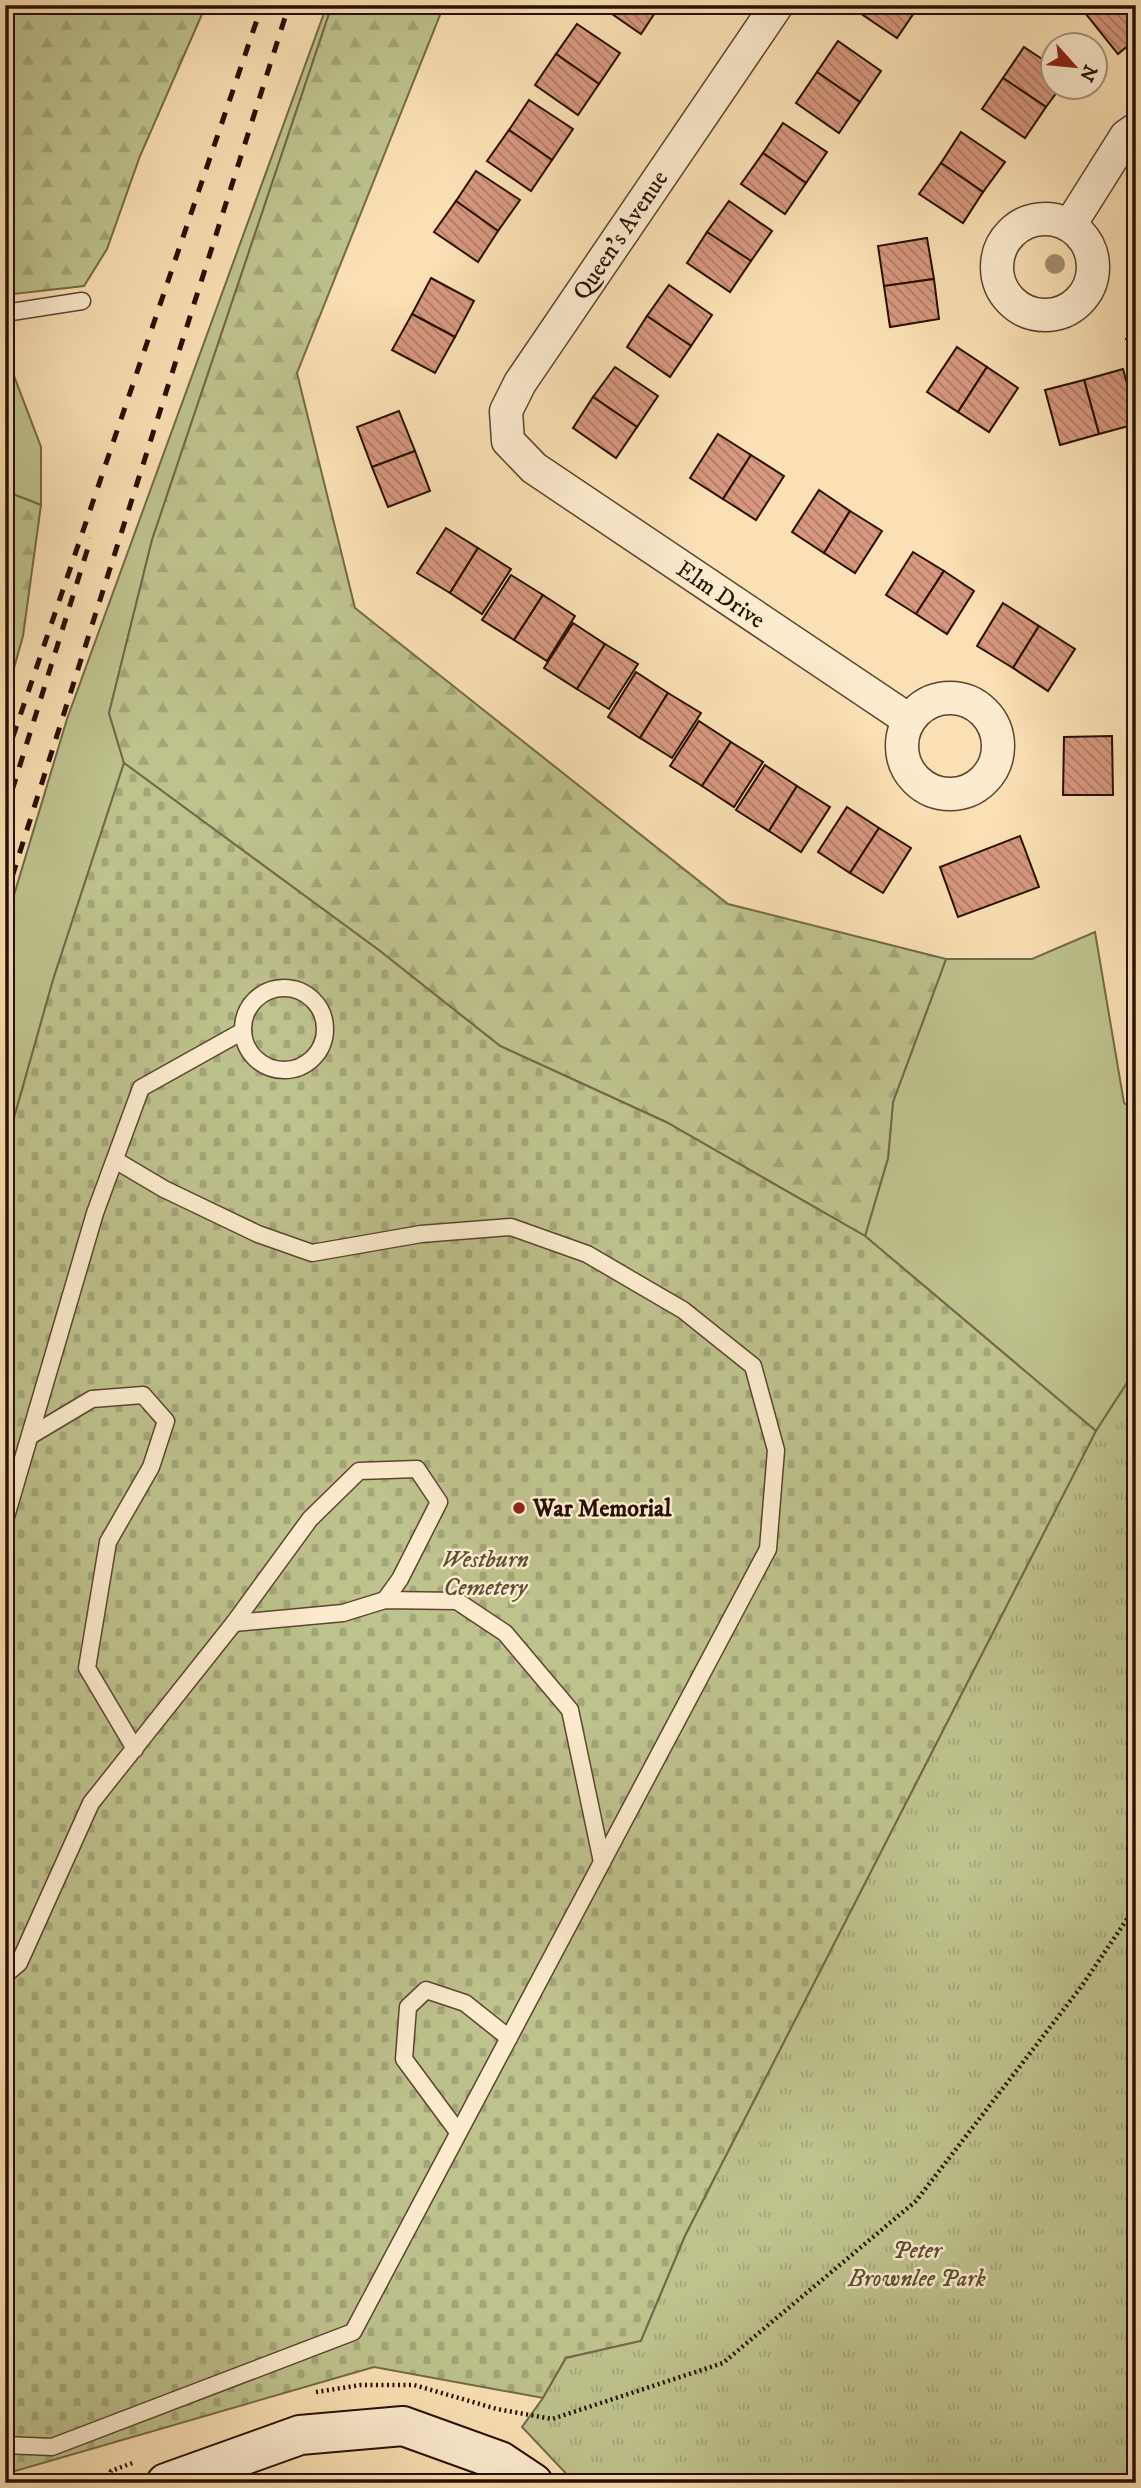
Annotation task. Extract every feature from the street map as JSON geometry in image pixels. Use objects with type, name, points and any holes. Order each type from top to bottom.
[{"type":"street","name":"Queen's Avenue","points":[[534,468],[508,441],[506,411],[520,383],[777,5]]},
{"type":"street","points":[[1070,225],[1126,136],[1136,129]]},
{"type":"street","name":"Elm Drive","points":[[534,468],[909,720]]},
{"type":"street","points":[[151,2472],[300,2435],[403,2426],[500,2460],[533,2483]]},
{"type":"lane","points":[[5,313],[82,301]]},
{"type":"lane","points":[[280,988],[303,992],[318,1004],[326,1027],[321,1048],[307,1064],[283,1071],[265,1066],[248,1049],[243,1031],[247,1010],[261,995],[280,988]]},
{"type":"lane","points":[[5,1520],[95,1213],[141,1088],[243,1031]]},
{"type":"lane","points":[[5,2445],[52,2447],[352,2332],[768,1549],[776,1450],[753,1366],[683,1310],[587,1254],[510,1227],[421,1234],[312,1252],[234,1223],[164,1189],[115,1160]]},
{"type":"lane","points":[[30,1436],[92,1399],[143,1395],[166,1421],[151,1467],[108,1542],[87,1668],[135,1749]]},
{"type":"lane","points":[[5,1975],[19,1963],[92,1803],[234,1623],[310,1518],[359,1471],[417,1469],[439,1502],[400,1579],[384,1600]]},
{"type":"lane","points":[[234,1623],[343,1614],[384,1600],[457,1601],[505,1633],[570,1710],[603,1862]]},
{"type":"lane","points":[[458,2133],[404,2059],[408,2007],[426,1990],[465,2003],[509,2038]]},
{"type":"path","points":[[312,2392],[361,2385],[414,2385],[497,2409],[552,2419],[723,2363],[916,2201],[1081,1987],[1136,1906]]},
{"type":"path","points":[[108,2483],[111,2472],[151,2472]]},
{"type":"green space","points":[[5,5],[206,5],[140,156],[107,249],[84,286],[5,295]]},
{"type":"green space","points":[[327,5],[332,5],[152,540],[109,713],[124,763],[53,980],[5,1150],[5,925],[67,719]]},
{"type":"green space","points":[[332,5],[444,5],[297,373],[355,608],[728,904],[946,959],[893,1102],[888,1158],[865,1236],[666,1122],[500,1046],[380,951],[124,763],[109,713],[152,540]]},
{"type":"green space","points":[[5,371],[14,376],[41,447],[41,505],[5,491]]},
{"type":"green space","points":[[5,491],[41,505],[23,636],[5,700]]},
{"type":"green space","name":"Westburn Cemetery","points":[[124,763],[380,951],[500,1046],[666,1122],[865,1236],[1096,1431],[685,2236],[641,2341],[566,2358],[543,2398],[374,2367],[5,2474],[5,1150],[53,980]]},
{"type":"green space","points":[[1095,932],[1124,1103],[1136,1112],[1136,1369],[1096,1431],[865,1236],[888,1158],[893,1102],[946,959],[1032,959]]},
{"type":"green space","name":"Peter Brownlee Park","points":[[1136,1369],[1136,2483],[575,2483],[522,2427],[543,2398],[566,2358],[641,2341],[685,2236],[1096,1431]]},
{"type":"building","points":[[599,5],[660,5],[641,34]]},
{"type":"building","points":[[857,5],[918,7],[897,38],[854,9]]},
{"type":"building","points":[[1086,5],[1127,5],[1136,16],[1136,39],[1118,54],[1110,44],[1110,32],[1100,32],[1082,9]]},
{"type":"building","points":[[1127,5],[1136,5],[1136,16]]},
{"type":"building","points":[[577,24],[620,53],[599,84],[556,54]]},
{"type":"building","points":[[838,41],[881,71],[860,102],[817,72]]},
{"type":"building","points":[[1024,47],[1040,58],[1040,102],[1050,102],[1046,107],[1003,78]]},
{"type":"building","points":[[556,54],[599,84],[578,115],[535,85]]},
{"type":"building","points":[[817,72],[860,102],[839,133],[796,103]]},
{"type":"building","points":[[1003,78],[1046,107],[1025,138],[982,109]]},
{"type":"building","points":[[529,100],[573,129],[552,160],[509,130]]},
{"type":"building","points":[[783,123],[827,152],[806,183],[763,153]]},
{"type":"building","points":[[509,130],[552,160],[531,191],[487,161]]},
{"type":"building","points":[[961,132],[1005,162],[983,192],[941,163]]},
{"type":"building","points":[[763,153],[806,183],[785,214],[741,184]]},
{"type":"building","points":[[941,163],[983,192],[963,223],[919,194]]},
{"type":"building","points":[[476,171],[520,200],[498,231],[456,201]]},
{"type":"building","points":[[456,201],[498,231],[478,262],[434,232]]},
{"type":"building","points":[[729,201],[772,231],[751,261],[707,232]]},
{"type":"building","points":[[707,232],[751,261],[730,292],[687,263]]},
{"type":"building","points":[[927,238],[934,279],[884,286],[878,246]]},
{"type":"building","points":[[431,278],[474,301],[455,337],[412,314]]},
{"type":"building","points":[[934,279],[939,319],[890,327],[884,286]]},
{"type":"building","points":[[669,285],[712,315],[691,346],[647,316]]},
{"type":"building","points":[[412,314],[455,337],[435,373],[392,350]]},
{"type":"building","points":[[647,316],[691,346],[670,377],[627,347]]},
{"type":"building","points":[[1136,325],[1136,346],[1126,339]]},
{"type":"building","points":[[957,347],[987,367],[958,412],[927,392]]},
{"type":"building","points":[[615,367],[658,396],[637,427],[593,397]]},
{"type":"building","points":[[987,367],[1018,388],[989,432],[958,412]]},
{"type":"building","points":[[1123,369],[1136,424],[1099,434],[1084,380]]},
{"type":"building","points":[[1084,380],[1099,434],[1060,445],[1045,390]]},
{"type":"building","points":[[593,397],[637,427],[616,458],[573,428]]},
{"type":"building","points":[[399,411],[415,451],[372,467],[357,427]]},
{"type":"building","points":[[718,434],[751,455],[723,499],[690,478]]},
{"type":"building","points":[[415,451],[430,491],[388,507],[372,467]]},
{"type":"building","points":[[751,455],[784,476],[756,520],[723,499]]},
{"type":"building","points":[[819,490],[850,511],[824,553],[792,532]]},
{"type":"building","points":[[850,511],[882,531],[855,573],[824,553]]},
{"type":"building","points":[[446,528],[478,548],[450,593],[417,573]]},
{"type":"building","points":[[478,548],[511,569],[482,614],[450,593]]},
{"type":"building","points":[[913,552],[944,571],[916,614],[886,595]]},
{"type":"building","points":[[944,571],[974,591],[947,634],[916,614]]},
{"type":"building","points":[[511,575],[543,595],[514,640],[482,620]]},
{"type":"building","points":[[543,595],[575,616],[547,661],[514,640]]},
{"type":"building","points":[[1003,603],[1039,626],[1013,668],[977,646]]},
{"type":"building","points":[[573,623],[605,644],[577,689],[544,668]]},
{"type":"building","points":[[1039,626],[1075,649],[1048,691],[1013,668]]},
{"type":"building","points":[[605,644],[638,664],[609,709],[577,689]]},
{"type":"building","points":[[636,672],[668,693],[640,738],[608,717]]},
{"type":"building","points":[[668,693],[701,713],[672,758],[640,738]]},
{"type":"building","points":[[699,721],[731,742],[702,786],[670,766]]},
{"type":"building","points":[[1112,736],[1113,795],[1063,795],[1064,737]]},
{"type":"building","points":[[731,742],[763,762],[734,807],[702,786]]},
{"type":"building","points":[[765,765],[797,786],[769,831],[736,810]]},
{"type":"building","points":[[797,786],[830,807],[801,852],[769,831]]},
{"type":"building","points":[[847,807],[879,828],[850,873],[818,852]]},
{"type":"building","points":[[879,828],[911,848],[883,893],[850,873]]},
{"type":"building","points":[[1020,836],[1039,887],[958,917],[940,867]]},
{"type":"railway","points":[[5,760],[262,5]]},
{"type":"railway","points":[[5,899],[289,5]]},
{"type":"railway","points":[[5,813],[91,538]]},
{"type":"place","name":"War Memorial","points":[[519,1508]]}]
